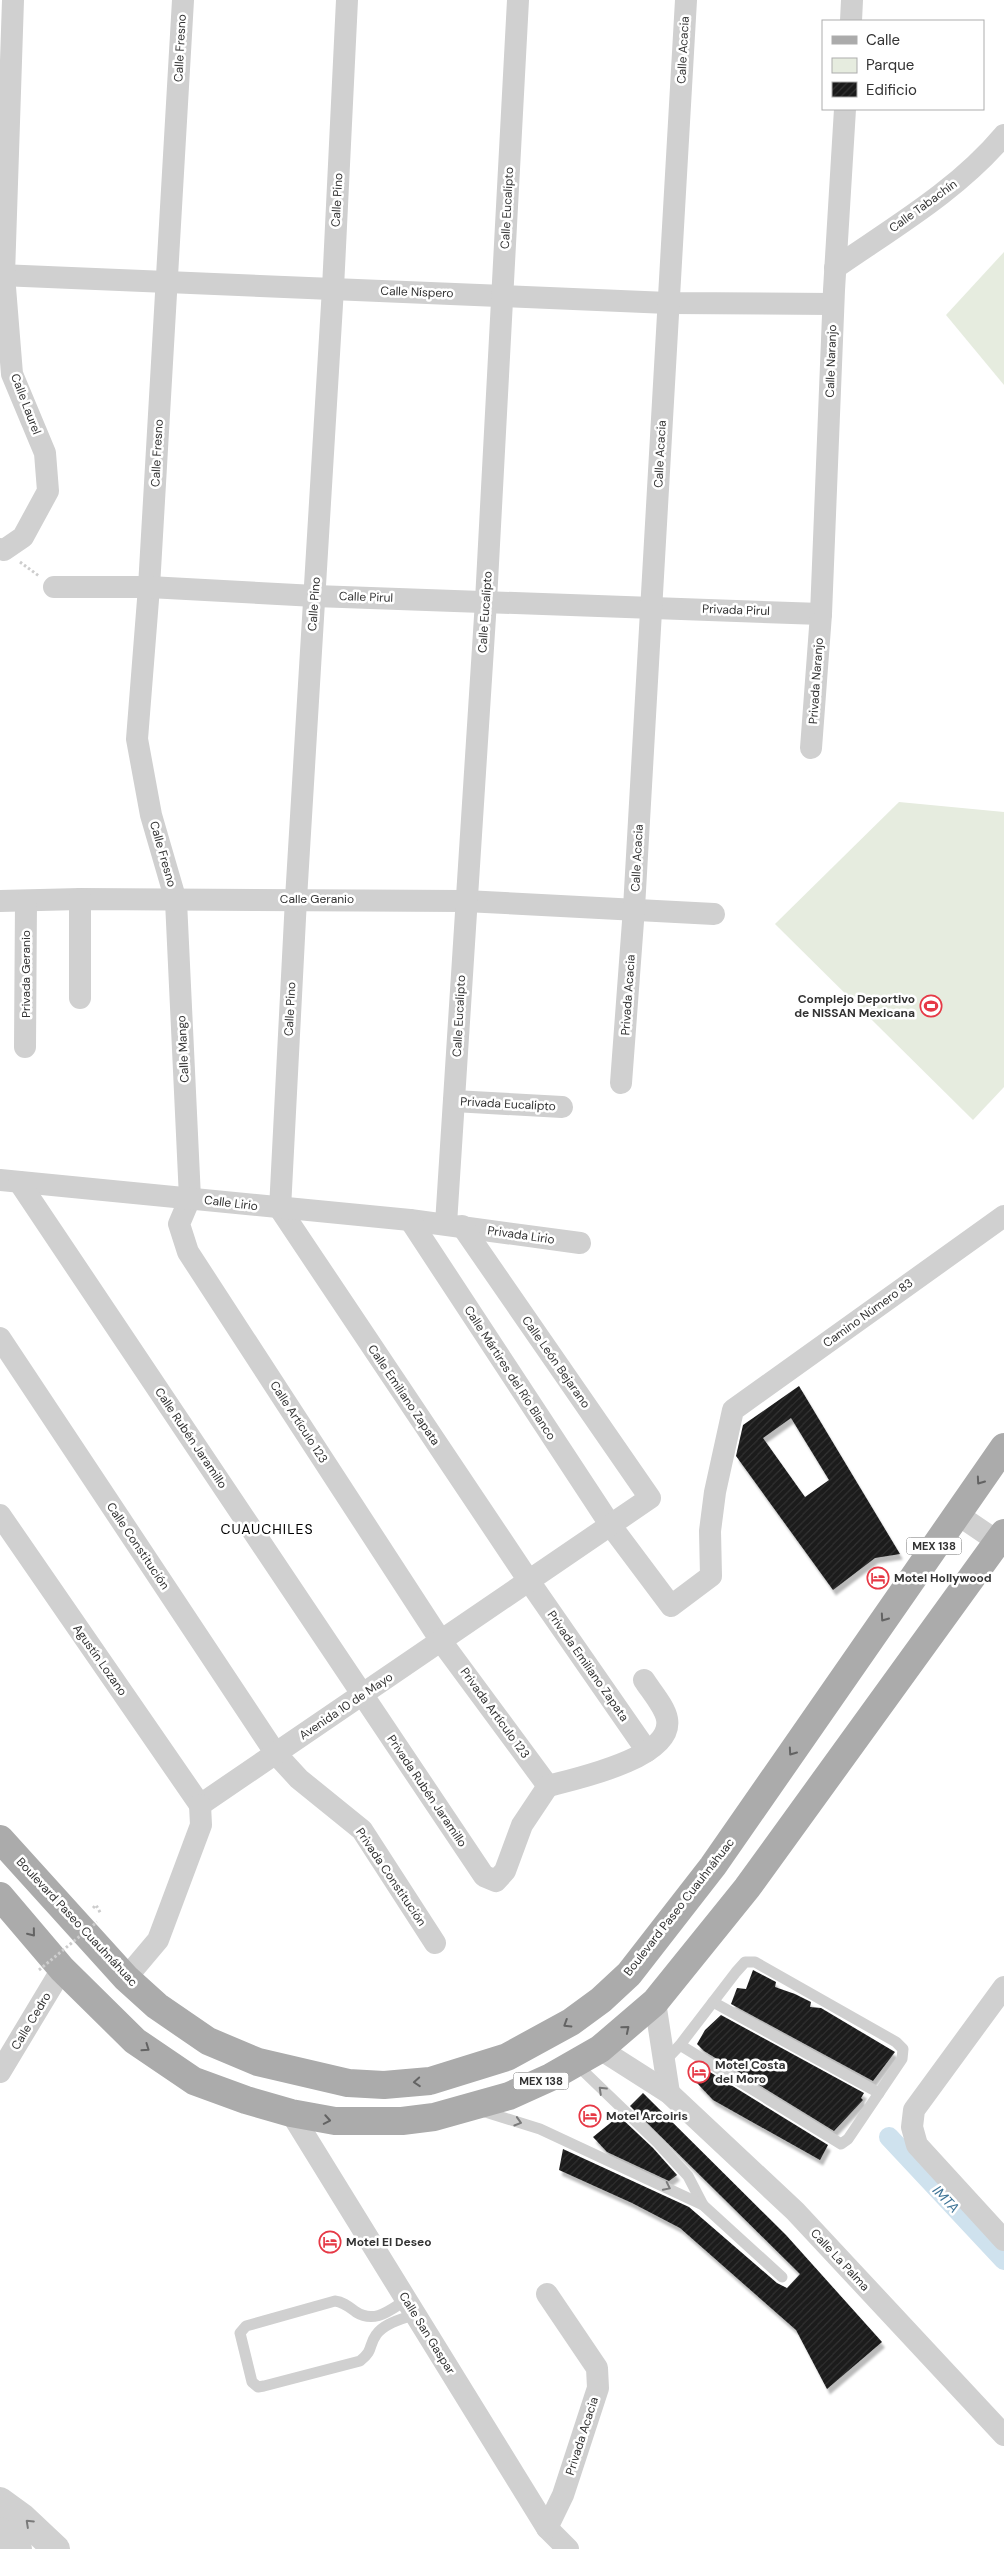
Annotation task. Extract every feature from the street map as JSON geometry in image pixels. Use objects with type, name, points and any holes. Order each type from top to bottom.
[{"type":"main road","name":"Boulevard Paseo Cuauhnáhuac","points":[[0,1839],[126,1978],[157,2006],[208,2041],[258,2062],[348,2083],[384,2085],[430,2082],[507,2057],[542,2040],[601,2000],[629,1974],[713,1866],[1004,1447]]},
{"type":"main road","name":"MEX 138","points":[[0,1896],[51,1970],[135,2041],[194,2081],[246,2100],[291,2113],[335,2121],[370,2122],[434,2116],[471,2108],[509,2096],[600,2049],[655,2002],[747,1888],[1002,1540]]},
{"type":"street","name":"Calle Laurel","points":[[2,549],[23,537],[48,491],[45,453],[12,374],[2,275],[13,0]]},
{"type":"street","name":"Calle Fresno","points":[[176,901],[151,815],[138,739],[149,587],[183,0]]},
{"type":"street","name":"Calle Pino","points":[[280,1209],[296,899],[333,288],[347,0]]},
{"type":"street","name":"Calle Eucalipto","points":[[453,1225],[454,1100],[486,601],[518,0]]},
{"type":"street","name":"Calle Acacia","points":[[634,908],[686,0]]},
{"type":"street","points":[[851,20],[852,0]]},
{"type":"street","name":"Calle Naranjo","points":[[821,614],[833,304],[845,110]]},
{"type":"street","name":"Calle Tabachín","points":[[835,268],[958,181],[986,157],[1004,135]]},
{"type":"street","name":"Calle Níspero","points":[[2,275],[668,303],[833,304]]},
{"type":"street","name":"Calle Pirul","points":[[54,587],[149,587],[315,596],[652,607]]},
{"type":"street","name":"Privada Pirul","points":[[652,607],[821,614]]},
{"type":"street","name":"Privada Naranjo","points":[[811,748],[821,614]]},
{"type":"street","points":[[80,898],[80,998]]},
{"type":"street","name":"Calle Geranio","points":[[0,900],[26,901],[80,898],[176,901],[296,899],[466,901],[634,908]]},
{"type":"street","name":"Privada Geranio","points":[[26,901],[26,1048]]},
{"type":"street","name":"Calle Mango","points":[[176,901],[190,1198]]},
{"type":"street","points":[[634,908],[714,914]]},
{"type":"street","name":"Privada Acacia","points":[[621,1082],[634,908]]},
{"type":"street","name":"Privada Eucalipto","points":[[454,1100],[562,1106]]},
{"type":"street","name":"Calle Lirio","points":[[10,1181],[453,1225]]},
{"type":"street","name":"Calle Rubén Jaramillo","points":[[10,1181],[362,1695]]},
{"type":"street","name":"Calle Artículo 123","points":[[190,1198],[178,1224],[188,1252],[442,1640]]},
{"type":"street","name":"Calle Emiliano Zapata","points":[[280,1209],[529,1581]]},
{"type":"street","name":"Camino Número 83","points":[[732,1410],[1004,1216]]},
{"type":"street","name":"Calle Mártires del Río Blanco","points":[[410,1220],[612,1526],[671,1606],[711,1576],[710,1531],[715,1492],[732,1410]]},
{"type":"street","name":"Privada Lirio","points":[[453,1225],[580,1243]]},
{"type":"street","name":"Calle León Bejarano","points":[[453,1225],[650,1498]]},
{"type":"street","name":"Calle Constitución","points":[[0,1338],[276,1754]]},
{"type":"street","name":"Avenida 10 de Mayo","points":[[200,1806],[612,1526],[650,1498]]},
{"type":"street","points":[[957,1514],[1002,1540]]},
{"type":"street","name":"Agustín Lozano","points":[[0,1515],[200,1806]]},
{"type":"street","name":"Privada Emiliano Zapata","points":[[529,1581],[647,1751]]},
{"type":"street","name":"Privada Artículo 123","points":[[442,1640],[548,1786]]},
{"type":"street","points":[[548,1786],[608,1770],[659,1743],[667,1727],[667,1718],[644,1680]]},
{"type":"street","name":"Privada Rubén Jaramillo","points":[[362,1695],[484,1876],[496,1881],[505,1871],[522,1825],[548,1786]]},
{"type":"street","name":"Privada Constitución","points":[[276,1754],[299,1779],[362,1830],[435,1943]]},
{"type":"street","points":[[126,1978],[158,1940],[201,1825],[200,1806]]},
{"type":"street","name":"Calle Cedro","points":[[0,2072],[51,1970]]},
{"type":"street","points":[[1004,1987],[914,2110],[914,2136],[1004,2240]]},
{"type":"street","points":[[655,2002],[669,2093]]},
{"type":"street","name":"Calle La Palma","points":[[600,2049],[669,2093],[795,2211],[1004,2435]]},
{"type":"street","name":"Calle San Gaspar","points":[[291,2113],[547,2528],[568,2549]]},
{"type":"street","name":"Privada Acacia","points":[[547,2294],[597,2368],[598,2388],[563,2496],[547,2528]]},
{"type":"street","points":[[0,2500],[22,2517],[56,2549]]},
{"type":"street","points":[[0,2531],[18,2549]]},
{"type":"lane","points":[[646,2078],[680,2045],[745,1962],[755,1962],[896,2042],[903,2049],[902,2059],[848,2139],[841,2144],[680,2045]]},
{"type":"lane","points":[[713,2002],[879,2093]]},
{"type":"lane","points":[[575,2063],[658,2143],[688,2176],[703,2204]]},
{"type":"lane","points":[[471,2108],[549,2133],[703,2204],[782,2277]]},
{"type":"lane","points":[[335,2301],[342,2302],[368,2317],[377,2317],[411,2307],[376,2335],[370,2354],[360,2361],[264,2386],[258,2387],[252,2382],[240,2333],[246,2326],[335,2301]]},
{"type":"path","points":[[2,549],[54,587]]},
{"type":"path","points":[[51,1970],[97,1922]]},
{"type":"green space","points":[[1004,252],[1004,385],[946,315]]},
{"type":"green space","name":"Complejo Deportivo de NISSAN Mexicana","points":[[899,802],[1004,812],[1004,1087],[973,1120],[775,924]]},
{"type":"building","points":[[799,1386],[900,1554],[875,1558],[833,1590],[736,1456],[743,1425]],"holes":[[[791,1418],[829,1480],[805,1497],[763,1438]]]},
{"type":"building","points":[[753,1970],[776,1982],[775,1987],[811,2002],[810,2007],[821,2008],[895,2052],[873,2081],[731,2004],[737,1988],[746,1989]]},
{"type":"building","points":[[721,2015],[864,2093],[861,2098],[863,2100],[834,2131],[704,2051],[697,2044],[705,2030]]},
{"type":"building","points":[[705,2069],[828,2145],[820,2160],[713,2100],[697,2083]]},
{"type":"building","points":[[643,2093],[786,2235],[882,2342],[827,2389],[796,2330],[680,2228],[632,2203],[559,2170],[563,2149],[689,2207],[777,2283],[787,2288],[800,2274],[630,2106]]},
{"type":"building","points":[[619,2116],[653,2148],[677,2175],[669,2181],[607,2152],[593,2137]]},
{"type":"waterway","name":"IMTA","points":[[889,2137],[1004,2260]]},
{"type":"place","name":"Complejo Deportivo de NISSAN Mexicana","points":[[931,1006]]},
{"type":"place","name":"Motel Hollywood","points":[[878,1578]]},
{"type":"place","name":"Motel Costa del Moro","points":[[699,2072]]},
{"type":"place","name":"Motel Arcoiris","points":[[590,2116]]},
{"type":"place","name":"Motel El Deseo","points":[[330,2242]]},
{"type":"district","name":"CUAUCHILES","points":[[267,1529]]}]
